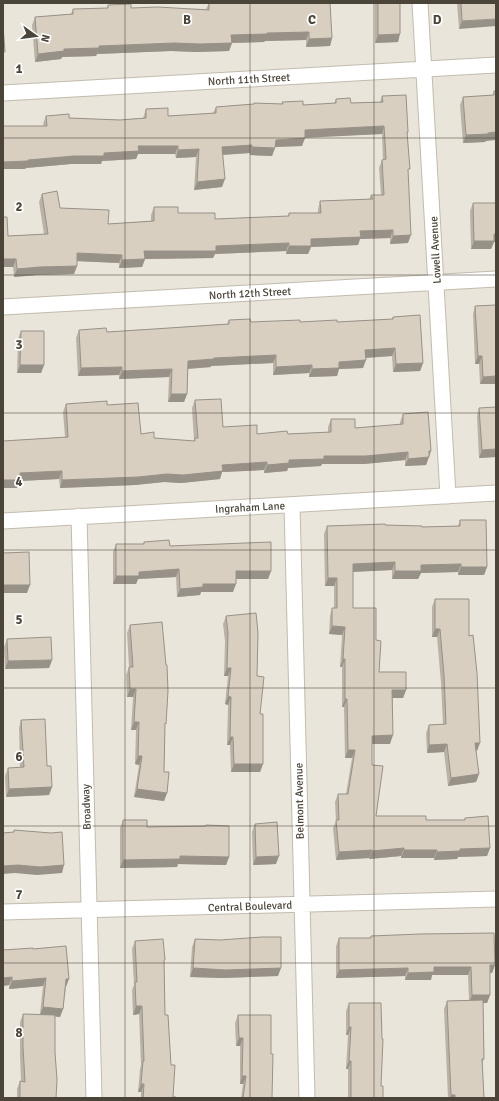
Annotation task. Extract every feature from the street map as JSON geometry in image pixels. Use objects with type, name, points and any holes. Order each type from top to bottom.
[{"type":"street","name":"Lowell Avenue","points":[[420,3],[448,496]]},
{"type":"street","name":"North 11th Street","points":[[3,93],[496,65]]},
{"type":"street","name":"North 12th Street","points":[[3,307],[496,279]]},
{"type":"street","name":"Ingraham Lane","points":[[3,521],[496,493]]},
{"type":"street","name":"Belmont Avenue","points":[[292,505],[307,1098]]},
{"type":"street","name":"Broadway","points":[[79,516],[94,1098]]},
{"type":"street","name":"Central Boulevard","points":[[3,912],[496,899]]},
{"type":"shaded area","points":[[3,3],[496,3],[496,1098],[3,1098]]},
{"type":"building","points":[[209,3],[330,3],[332,38],[309,39],[309,32],[267,33],[231,35],[232,43],[174,43],[99,46],[99,48],[64,49],[64,51],[38,54],[35,17],[73,14],[73,9],[108,8],[108,5],[131,4],[131,8],[158,7],[209,10]]},
{"type":"building","points":[[378,3],[400,3],[400,34],[378,35]]},
{"type":"building","points":[[461,3],[496,3],[496,19],[462,21]]},
{"type":"building","points":[[3,26],[5,52],[3,52]]},
{"type":"building","points":[[494,91],[496,91],[496,132],[466,135],[463,97],[494,95]]},
{"type":"building","points":[[406,95],[410,169],[408,169],[411,235],[393,236],[393,230],[360,231],[361,237],[311,239],[311,246],[289,246],[289,243],[216,246],[216,251],[144,251],[145,259],[122,260],[122,255],[77,253],[77,266],[17,269],[16,259],[3,259],[3,217],[7,217],[8,236],[48,234],[42,194],[57,191],[60,208],[109,210],[108,224],[154,221],[154,207],[178,207],[178,213],[215,213],[215,219],[289,216],[289,213],[321,213],[320,201],[373,199],[371,195],[384,195],[382,160],[386,159],[384,126],[305,130],[305,138],[276,140],[275,148],[252,147],[252,145],[222,147],[225,179],[197,182],[199,149],[178,150],[178,146],[138,146],[139,151],[104,153],[104,156],[74,156],[3,162],[3,126],[47,126],[46,116],[69,114],[69,118],[120,120],[146,118],[146,109],[168,108],[168,116],[216,113],[216,107],[254,103],[283,104],[282,102],[303,101],[303,105],[336,103],[336,99],[350,98],[351,103],[383,102],[382,96]]},
{"type":"building","points":[[473,203],[496,203],[496,234],[494,234],[494,241],[474,241]]},
{"type":"building","points":[[496,305],[496,376],[483,377],[482,356],[478,356],[475,306]]},
{"type":"building","points":[[420,315],[423,363],[396,364],[395,348],[365,350],[366,360],[339,362],[339,368],[312,369],[312,365],[276,367],[276,355],[214,358],[188,361],[187,394],[171,394],[172,369],[122,371],[122,367],[81,368],[79,330],[106,328],[107,332],[154,329],[229,324],[229,320],[250,319],[251,322],[337,320],[337,322],[393,319],[393,317]]},
{"type":"building","points":[[21,331],[44,331],[44,365],[20,365]]},
{"type":"building","points":[[221,399],[223,427],[257,425],[257,434],[287,431],[288,434],[331,432],[331,419],[355,419],[355,428],[403,424],[403,414],[428,412],[431,451],[429,451],[429,457],[408,459],[408,452],[366,456],[324,456],[324,459],[289,460],[289,463],[267,465],[267,462],[222,465],[223,471],[183,475],[167,474],[138,477],[62,480],[62,471],[20,473],[20,480],[3,480],[3,441],[68,437],[66,404],[107,401],[107,405],[138,403],[141,434],[154,432],[154,438],[195,441],[195,438],[198,438],[195,400]]},
{"type":"building","points":[[496,407],[496,449],[482,450],[479,408]]},
{"type":"building","points":[[460,520],[486,520],[487,567],[461,567],[461,564],[421,565],[421,571],[395,571],[395,562],[353,564],[353,608],[376,608],[376,640],[381,641],[379,672],[406,672],[406,690],[392,690],[393,735],[372,736],[372,765],[383,766],[376,816],[426,816],[426,820],[465,820],[465,818],[488,816],[490,848],[460,849],[460,851],[437,852],[437,850],[404,850],[404,848],[339,852],[336,820],[339,820],[338,794],[348,794],[355,750],[348,750],[347,699],[345,699],[345,659],[343,659],[345,627],[332,626],[332,608],[337,608],[337,578],[328,578],[327,526],[385,524],[422,527],[460,526]]},
{"type":"building","points":[[169,540],[170,546],[271,542],[271,571],[236,571],[236,584],[203,584],[203,587],[180,589],[179,569],[139,572],[139,576],[116,576],[116,544],[144,544],[144,542]]},
{"type":"building","points":[[29,552],[30,585],[3,585],[3,553]]},
{"type":"building","points":[[435,599],[469,599],[469,636],[473,635],[477,673],[480,743],[475,743],[479,774],[451,778],[447,744],[429,745],[429,725],[446,724],[440,629],[435,629]]},
{"type":"building","points":[[256,613],[258,633],[257,676],[264,677],[260,714],[263,714],[263,764],[234,764],[233,737],[230,737],[231,697],[228,696],[231,668],[227,668],[228,633],[226,616]]},
{"type":"building","points":[[162,622],[167,665],[168,691],[166,724],[165,723],[164,772],[169,772],[167,793],[137,789],[142,756],[138,756],[139,722],[134,722],[136,689],[130,689],[129,667],[133,667],[130,625]]},
{"type":"building","points":[[51,637],[52,660],[8,661],[7,639]]},
{"type":"building","points":[[45,719],[47,766],[51,766],[52,787],[9,789],[8,768],[24,767],[21,720]]},
{"type":"building","points":[[123,820],[147,820],[147,827],[206,825],[229,826],[229,857],[180,856],[180,859],[123,860]]},
{"type":"building","points":[[277,822],[279,856],[256,857],[255,824]]},
{"type":"building","points":[[14,830],[51,833],[62,832],[64,865],[40,867],[18,865],[3,866],[3,833],[14,832]]},
{"type":"building","points":[[494,933],[495,965],[490,965],[490,995],[472,995],[471,967],[434,967],[434,972],[408,973],[408,968],[339,970],[339,938],[371,938],[371,936],[420,934]]},
{"type":"building","points":[[281,937],[281,968],[226,970],[193,968],[195,939],[220,940]]},
{"type":"building","points":[[163,939],[165,960],[165,1015],[168,1015],[171,1065],[175,1065],[173,1097],[176,1098],[143,1098],[144,1084],[141,1084],[144,1061],[142,1006],[136,1006],[135,982],[137,982],[135,941]]},
{"type":"building","points":[[66,946],[69,979],[66,979],[63,1009],[43,1007],[46,978],[12,981],[12,977],[3,978],[3,950]]},
{"type":"building","points":[[483,1000],[484,1059],[482,1059],[484,1098],[455,1098],[455,1095],[451,1095],[447,1001]]},
{"type":"building","points":[[349,1003],[381,1003],[383,1039],[381,1086],[383,1086],[383,1098],[351,1098],[351,1061],[349,1061],[351,1027],[349,1027]]},
{"type":"building","points":[[23,1014],[55,1015],[57,1080],[56,1098],[20,1098],[20,1081],[25,1082]]},
{"type":"building","points":[[238,1015],[271,1015],[271,1054],[273,1054],[272,1098],[243,1098],[246,1076],[242,1076],[243,1038],[239,1038]]}]
